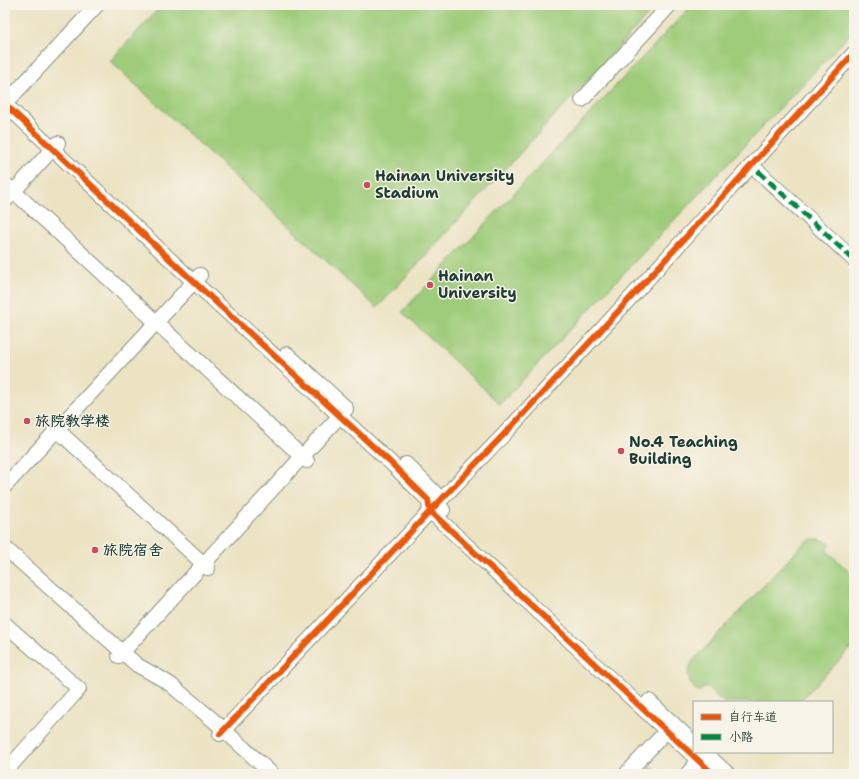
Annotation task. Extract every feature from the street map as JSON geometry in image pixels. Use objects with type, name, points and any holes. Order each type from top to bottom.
[{"type":"street","points":[[6,98],[88,5]]},
{"type":"street","points":[[6,98],[97,5]]},
{"type":"street","points":[[582,100],[670,5]]},
{"type":"street","points":[[224,734],[436,509],[854,53]]},
{"type":"street","points":[[436,509],[552,392],[854,68]]},
{"type":"street","points":[[6,98],[53,144],[195,276],[435,493],[436,509],[693,747]]},
{"type":"street","points":[[53,144],[8,193],[302,461]]},
{"type":"street","points":[[758,171],[854,260]]},
{"type":"street","points":[[5,486],[195,276]]},
{"type":"street","points":[[123,656],[346,414]]},
{"type":"street","points":[[5,480],[58,427]]},
{"type":"street","points":[[58,427],[208,564]]},
{"type":"street","points":[[5,548],[123,656]]},
{"type":"street","points":[[5,556],[123,656],[171,685],[265,774]]},
{"type":"street","points":[[5,624],[79,689],[5,772]]},
{"type":"street","points":[[670,727],[693,742]]},
{"type":"street","points":[[626,774],[670,727]]},
{"type":"street","points":[[224,734],[272,774]]},
{"type":"street","points":[[688,774],[703,756]]},
{"type":"street","points":[[703,756],[713,774]]},
{"type":"street","points":[[703,756],[728,774]]},
{"type":"green space","name":"Hainan University Stadium","points":[[162,5],[657,5],[377,308],[110,61]]},
{"type":"green space","points":[[692,5],[854,5],[854,30],[500,404],[402,312]]},
{"type":"green space","points":[[812,539],[821,539],[831,544],[826,550],[854,576],[854,645],[800,701],[722,701],[706,686],[698,693],[690,682],[688,672],[692,662],[805,542]]},
{"type":"green space","points":[[644,759],[660,774],[630,774]]},
{"type":"marked path","points":[[758,171],[854,260]]},
{"type":"cycle path","points":[[220,734],[510,428],[854,53]]},
{"type":"cycle path","points":[[5,104],[194,282],[391,463],[428,500],[430,511],[713,774]]},
{"type":"place","name":"Hainan University Stadium","points":[[367,185]]},
{"type":"place","name":"Hainan University","points":[[430,285]]},
{"type":"place","name":"旅院教学楼","points":[[27,421]]},
{"type":"place","name":"No.4 Teaching Building","points":[[621,451]]},
{"type":"place","name":"旅院宿舍","points":[[95,550]]}]
